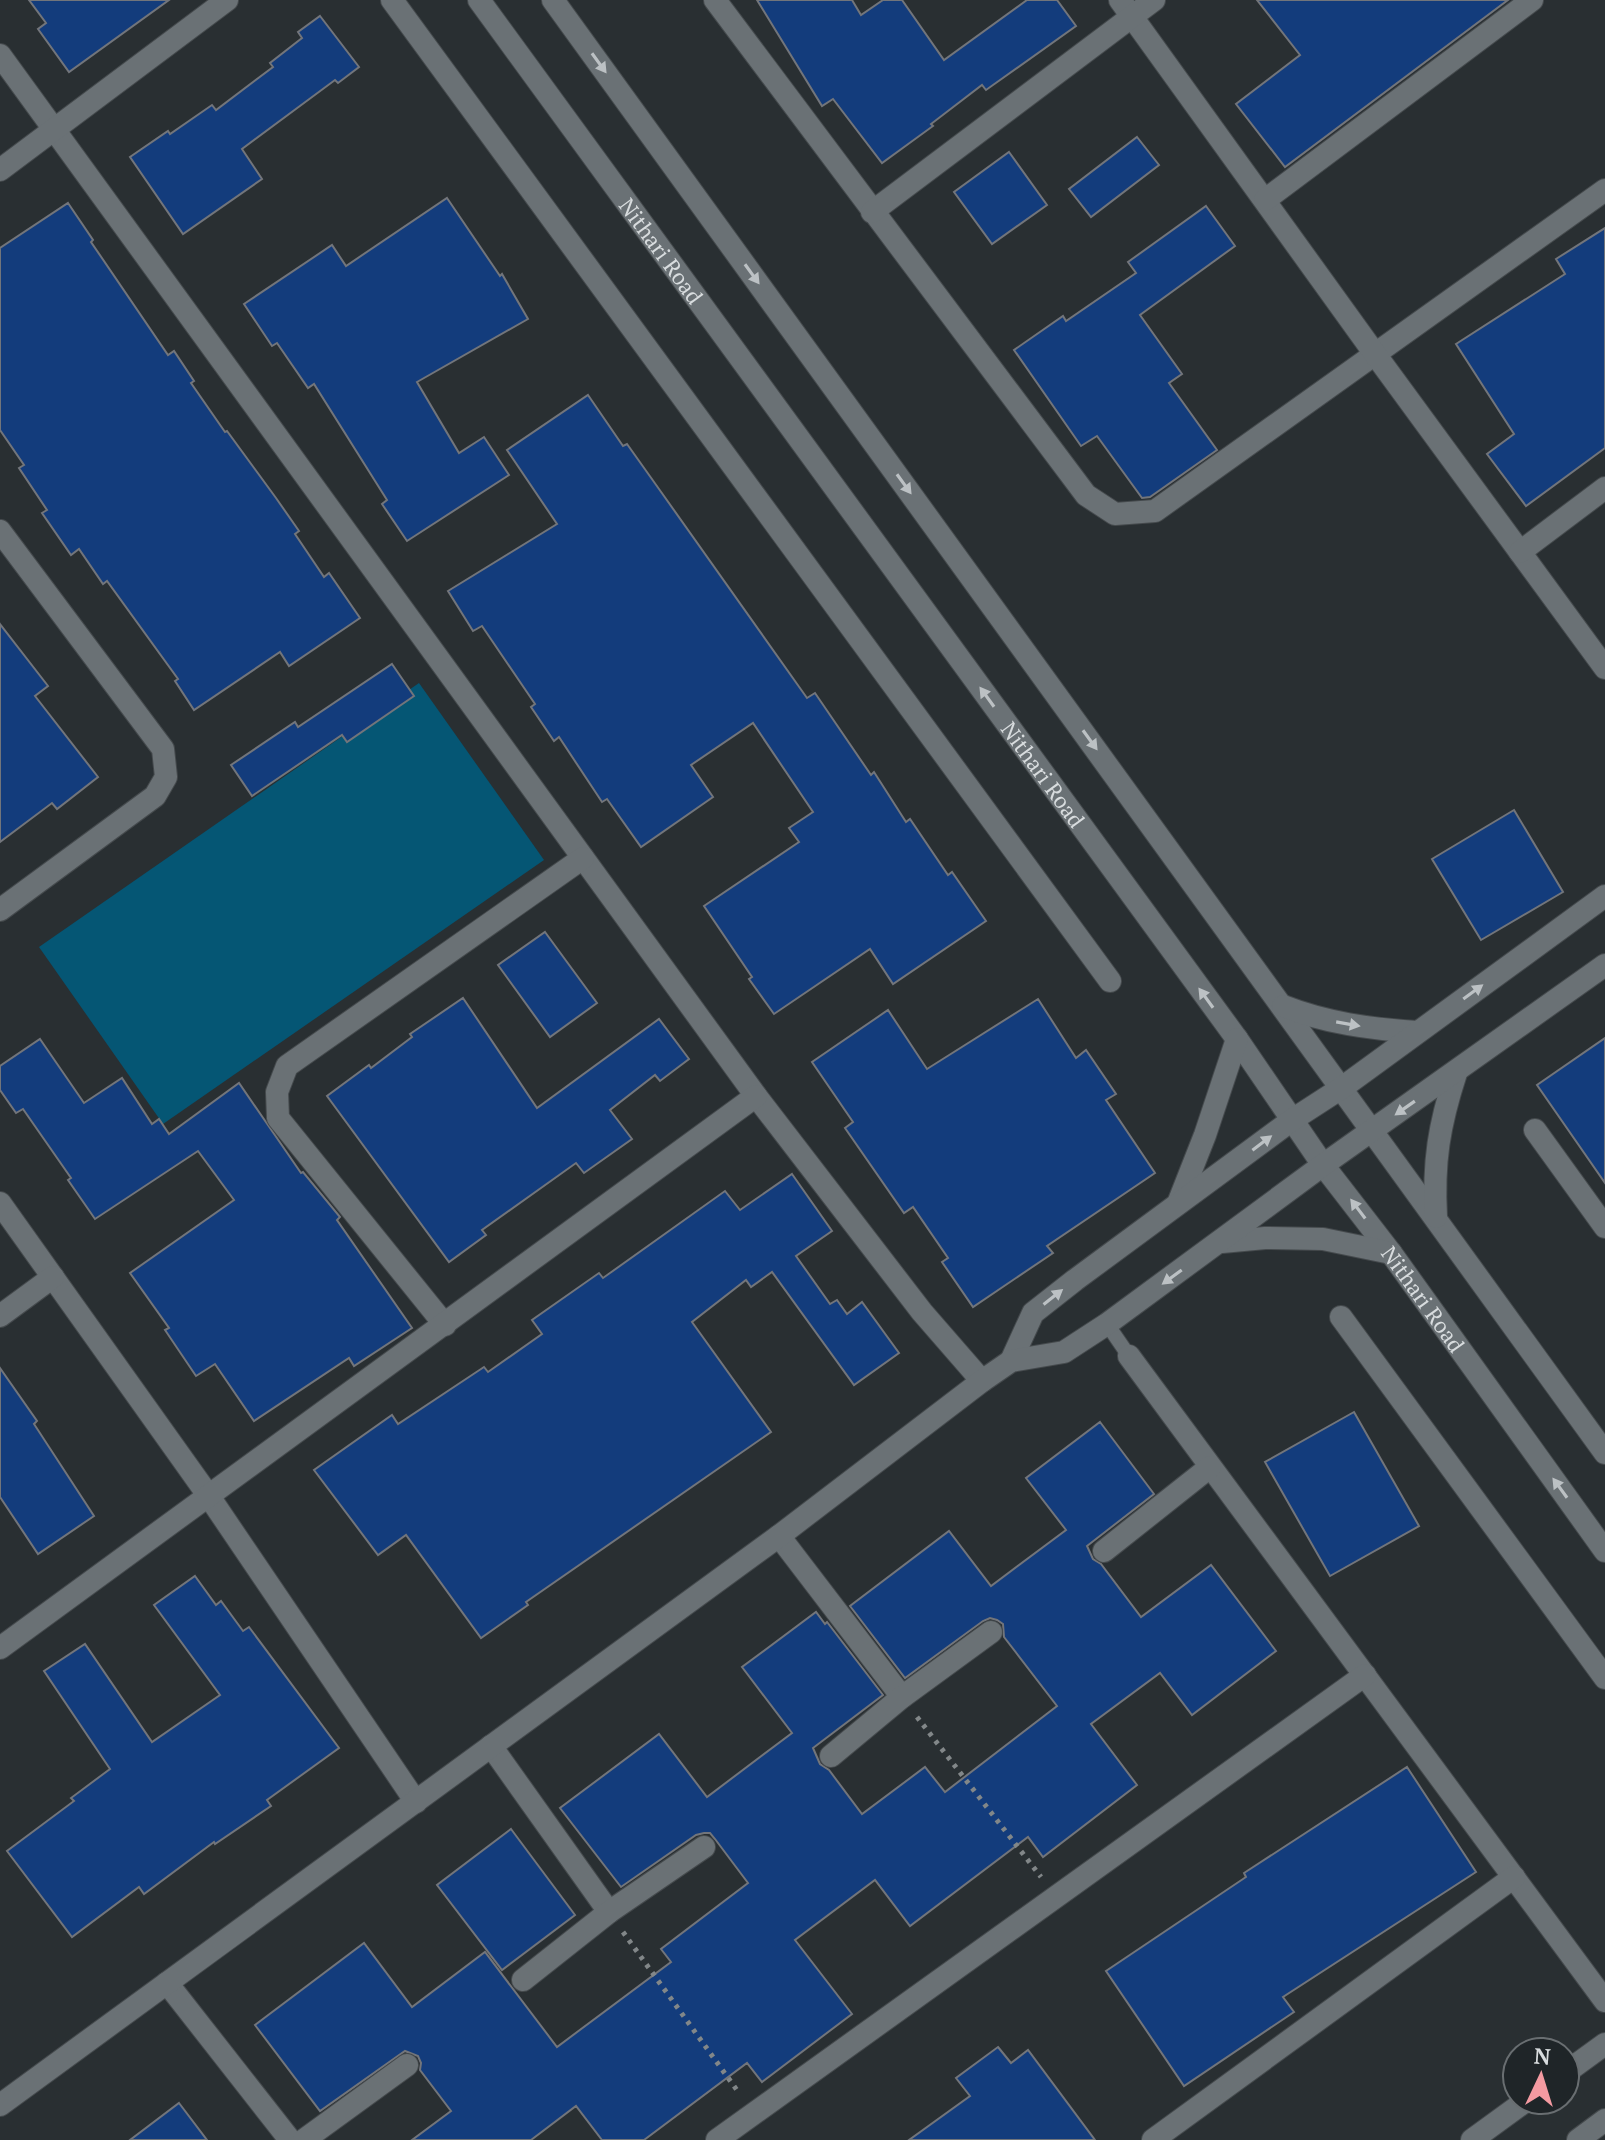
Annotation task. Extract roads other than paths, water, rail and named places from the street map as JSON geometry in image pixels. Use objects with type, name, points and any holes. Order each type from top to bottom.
[{"type":"street","points":[[0,170],[227,0]]},
{"type":"street","points":[[392,0],[1110,981]]},
{"type":"street","name":"Nithari Road","points":[[479,0],[1237,1039],[1323,1165],[1391,1253],[1605,1551]]},
{"type":"street","points":[[553,0],[1343,1087],[1605,1453]]},
{"type":"street","points":[[715,0],[1086,495],[1115,514],[1155,511],[1605,190]]},
{"type":"street","points":[[872,212],[1126,8],[1154,0]]},
{"type":"street","points":[[1265,200],[1532,0]]},
{"type":"street","points":[[1126,8],[1605,668]]},
{"type":"street","points":[[0,55],[756,1096],[922,1312],[982,1381]]},
{"type":"street","points":[[1520,552],[1605,488]]},
{"type":"street","points":[[0,910],[155,796],[166,777],[163,749],[1,533]]},
{"type":"street","points":[[445,1325],[278,1118],[277,1092],[287,1066],[583,858]]},
{"type":"street","points":[[1011,1361],[1033,1313],[1178,1202],[1343,1087],[1605,896]]},
{"type":"street","points":[[0,2105],[779,1536],[982,1381],[1011,1361],[1064,1352],[1107,1324],[1323,1165],[1605,965]]},
{"type":"street","points":[[1282,1005],[1310,1017],[1378,1029],[1417,1032]]},
{"type":"street","points":[[1178,1202],[1205,1135],[1237,1039]]},
{"type":"street","points":[[1436,1218],[1434,1174],[1444,1110],[1456,1073]]},
{"type":"street","points":[[0,1648],[756,1096]]},
{"type":"street","points":[[1535,1130],[1605,1227]]},
{"type":"street","points":[[0,1203],[208,1495],[416,1802]]},
{"type":"street","points":[[1219,1242],[1265,1238],[1323,1239],[1391,1253]]},
{"type":"street","points":[[0,1316],[53,1277]]},
{"type":"street","points":[[1341,1317],[1605,1678]]},
{"type":"street","points":[[1129,1356],[1605,2001]]},
{"type":"street","points":[[1104,1551],[1210,1467]]},
{"type":"street","points":[[779,1536],[902,1697]]},
{"type":"street","points":[[831,1756],[902,1697],[991,1632]]},
{"type":"street","points":[[717,2140],[1365,1675]]},
{"type":"street","points":[[491,1746],[609,1912]]},
{"type":"street","points":[[523,1980],[609,1912],[704,1847]]},
{"type":"street","points":[[1153,2140],[1514,1877]]},
{"type":"street","points":[[167,1983],[290,2140]]},
{"type":"street","points":[[1581,2061],[1605,2044]]},
{"type":"street","points":[[304,2140],[407,2065]]},
{"type":"street","points":[[1472,2140],[1505,2116]]},
{"type":"street","points":[[1578,2140],[1605,2120]]},
{"type":"lane","points":[[1107,1324],[1129,1356]]}]
